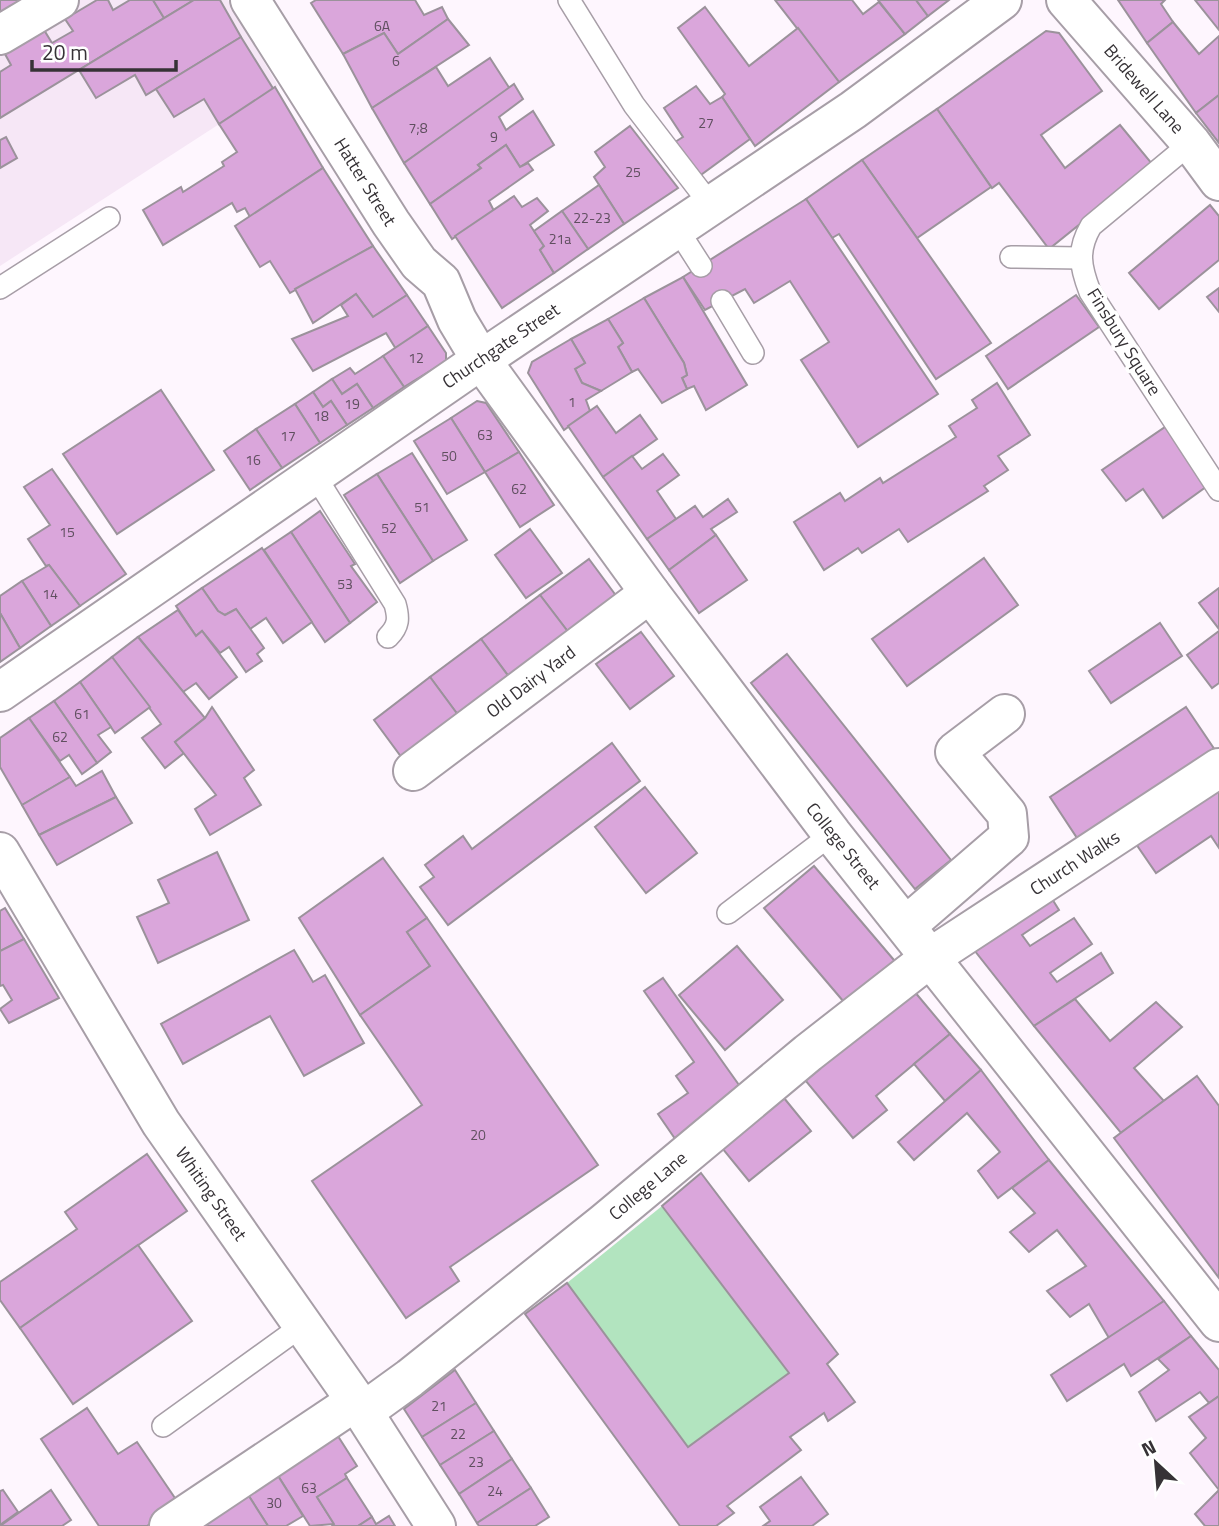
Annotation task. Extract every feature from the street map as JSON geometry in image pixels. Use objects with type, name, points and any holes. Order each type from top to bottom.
[{"type":"street","points":[[0,35],[59,0]]},
{"type":"street","name":"Hatter Street","points":[[250,0],[390,223],[419,263],[441,282],[457,320],[481,360]]},
{"type":"street","name":"Churchgate Street","points":[[0,692],[481,360],[853,110],[1002,0]]},
{"type":"street","name":"Bridewell Lane","points":[[1066,0],[1191,143],[1219,181]]},
{"type":"street","name":"College Street","points":[[481,360],[650,593],[832,834],[1219,1322]]},
{"type":"street","name":"Old Dairy Yard","points":[[413,771],[650,593]]},
{"type":"street","points":[[907,926],[1009,837],[1007,814],[955,752],[1005,714]]},
{"type":"street","name":"Church Walks","points":[[931,957],[1219,768]]},
{"type":"street","name":"Whiting Street","points":[[1,854],[161,1123],[359,1406],[436,1526]]},
{"type":"street","name":"College Lane","points":[[169,1526],[421,1370],[808,1053],[931,957]]},
{"type":"lane","points":[[569,0],[634,105],[710,204]]},
{"type":"lane","points":[[1011,257],[1080,258],[1083,240],[1091,226],[1191,143]]},
{"type":"lane","points":[[0,288],[108,218]]},
{"type":"lane","points":[[676,227],[701,266]]},
{"type":"lane","name":"Finsbury Square","points":[[1080,258],[1090,292],[1219,490]]},
{"type":"lane","points":[[722,301],[753,353]]},
{"type":"lane","points":[[314,474],[395,604],[398,618],[396,629],[388,637]]},
{"type":"lane","points":[[728,913],[832,834]]},
{"type":"lane","points":[[163,1426],[303,1325]]},
{"type":"shaded area","points":[[0,0],[228,0],[278,86],[0,266]]},
{"type":"green space","points":[[662,1206],[789,1373],[688,1447],[567,1283]]},
{"type":"building","points":[[0,0],[26,0],[0,15]]},
{"type":"building","points":[[97,0],[108,0],[113,10],[130,0],[153,0],[164,18],[0,118],[0,72],[11,65],[5,54],[44,30],[52,43],[73,31],[65,19]]},
{"type":"building","points":[[153,0],[194,0],[164,18]]},
{"type":"building","points":[[194,0],[220,0],[241,37],[146,95],[135,75],[96,98],[79,70]]},
{"type":"building","points":[[316,0],[415,0],[424,15],[442,7],[448,19],[398,54],[384,33],[343,54],[311,3]]},
{"type":"building","points":[[775,0],[852,0],[863,14],[879,2],[905,34],[839,82]]},
{"type":"building","points":[[878,0],[916,0],[928,16],[905,34]]},
{"type":"building","points":[[916,0],[949,0],[928,16]]},
{"type":"building","points":[[1118,0],[1165,0],[1161,4],[1173,22],[1147,43]]},
{"type":"building","points":[[1195,0],[1219,0],[1219,30]]},
{"type":"building","points":[[705,7],[749,66],[798,28],[839,82],[755,146],[722,97],[725,94],[678,28]]},
{"type":"building","points":[[448,19],[469,45],[372,108],[343,54],[384,33],[398,54]]},
{"type":"building","points":[[1173,22],[1199,54],[1219,36],[1219,95],[1196,113],[1147,43]]},
{"type":"building","points":[[1046,31],[1059,33],[1102,91],[1041,135],[1065,168],[1120,125],[1153,165],[1049,249],[999,183],[992,188],[937,109]]},
{"type":"building","points":[[241,37],[274,90],[219,124],[204,99],[174,117],[156,89]]},
{"type":"building","points":[[490,58],[510,89],[404,163],[372,108],[436,67],[448,86]]},
{"type":"building","points":[[514,84],[523,99],[499,117],[506,130],[533,111],[554,145],[520,167],[506,145],[478,165],[481,168],[430,204],[404,163]]},
{"type":"building","points":[[696,86],[710,104],[722,97],[750,139],[698,177],[675,142],[683,137],[664,108]]},
{"type":"building","points":[[275,87],[323,168],[250,217],[245,208],[237,212],[232,203],[163,245],[143,210],[181,187],[183,192],[224,166],[222,162],[237,152],[219,124]]},
{"type":"building","points":[[1219,95],[1219,143],[1196,113]]},
{"type":"building","points":[[937,109],[991,187],[917,238],[862,160]]},
{"type":"building","points":[[630,126],[678,188],[624,224],[594,177],[605,167],[595,152]]},
{"type":"building","points":[[6,137],[17,158],[0,168],[0,140]]},
{"type":"building","points":[[506,145],[520,167],[528,163],[533,170],[489,201],[494,211],[452,239],[430,204],[481,168],[478,165]]},
{"type":"building","points":[[862,160],[991,343],[936,379],[839,234],[832,238],[806,199]]},
{"type":"building","points":[[323,168],[373,246],[290,293],[270,261],[260,267],[235,226]]},
{"type":"building","points":[[599,185],[624,224],[588,249],[562,211]]},
{"type":"building","points":[[514,196],[522,207],[537,198],[548,211],[530,225],[544,246],[540,250],[554,273],[502,308],[455,236]]},
{"type":"building","points":[[806,199],[938,394],[858,447],[801,360],[829,342],[790,281],[754,303],[745,289],[705,310],[683,277]]},
{"type":"building","points":[[1210,205],[1219,216],[1219,260],[1159,309],[1129,273]]},
{"type":"building","points":[[562,211],[588,249],[554,273],[540,250],[544,246],[534,231]]},
{"type":"building","points":[[373,246],[407,295],[373,317],[356,294],[313,323],[295,289]]},
{"type":"building","points":[[683,277],[747,385],[706,410],[694,386],[687,389],[682,378],[687,375],[684,363],[644,298]]},
{"type":"building","points":[[1219,288],[1219,312],[1207,297]]},
{"type":"building","points":[[356,294],[373,317],[407,295],[428,326],[396,349],[386,333],[313,371],[292,339],[348,316],[341,305]]},
{"type":"building","points":[[1076,295],[1099,327],[1008,389],[986,356]]},
{"type":"building","points":[[644,298],[684,363],[687,375],[682,378],[687,389],[662,403],[638,369],[632,372],[618,347],[623,343],[608,319]]},
{"type":"building","points":[[608,319],[623,343],[618,347],[632,372],[601,391],[582,383],[575,369],[585,363],[571,339]]},
{"type":"building","points":[[428,326],[446,353],[446,361],[404,387],[383,356]]},
{"type":"building","points":[[571,339],[585,363],[575,369],[582,383],[601,391],[586,400],[590,411],[564,430],[528,373],[532,362]]},
{"type":"building","points":[[383,356],[404,387],[373,408],[357,384],[342,394],[332,379],[350,368],[355,374]]},
{"type":"building","points":[[332,379],[342,394],[357,384],[373,408],[347,425],[331,401],[323,407],[313,392]]},
{"type":"building","points":[[997,383],[1030,435],[998,456],[1008,470],[984,486],[988,491],[908,542],[899,529],[862,553],[858,548],[824,570],[794,522],[840,493],[845,501],[880,478],[883,483],[956,437],[949,426],[977,408],[972,400]]},
{"type":"building","points":[[161,390],[214,470],[117,534],[63,454]]},
{"type":"building","points":[[313,392],[323,407],[331,401],[347,425],[320,443],[295,404]]},
{"type":"building","points":[[477,401],[486,403],[519,452],[485,472],[451,418]]},
{"type":"building","points":[[295,404],[320,443],[282,468],[256,429]]},
{"type":"building","points":[[597,406],[616,433],[640,415],[657,439],[603,477],[568,426]]},
{"type":"building","points":[[451,418],[485,472],[447,494],[414,441]]},
{"type":"building","points":[[1168,425],[1210,484],[1163,518],[1143,489],[1126,501],[1102,470]]},
{"type":"building","points":[[256,429],[282,468],[250,490],[224,451]]},
{"type":"building","points":[[519,452],[554,505],[520,527],[485,472]]},
{"type":"building","points":[[412,453],[467,540],[433,561],[377,474]]},
{"type":"building","points":[[663,454],[679,475],[657,491],[676,519],[647,539],[603,477],[632,456],[642,469]]},
{"type":"building","points":[[52,469],[126,574],[80,606],[49,565],[46,566],[28,539],[50,525],[24,487]]},
{"type":"building","points":[[377,474],[433,561],[400,583],[344,495]]},
{"type":"building","points":[[728,499],[737,512],[711,529],[716,535],[669,570],[647,539],[695,506],[703,517]]},
{"type":"building","points":[[320,511],[355,564],[351,566],[377,602],[350,623],[291,532]]},
{"type":"building","points":[[530,529],[562,573],[526,598],[495,555]]},
{"type":"building","points":[[291,532],[350,623],[325,642],[264,550]]},
{"type":"building","points":[[716,535],[747,580],[699,613],[669,570]]},
{"type":"building","points":[[262,548],[312,622],[283,643],[266,618],[250,629],[236,609],[225,615],[218,611],[202,588]]},
{"type":"building","points":[[984,558],[1018,605],[907,686],[872,639]]},
{"type":"building","points":[[589,559],[620,601],[572,637],[540,595]]},
{"type":"building","points":[[49,565],[80,606],[51,626],[22,581]]},
{"type":"building","points":[[22,581],[51,626],[20,648],[0,613],[0,596]]},
{"type":"building","points":[[202,588],[218,611],[225,615],[236,609],[264,648],[257,654],[262,661],[246,672],[229,647],[220,653],[202,631],[196,636],[176,606]]},
{"type":"building","points":[[1219,588],[1219,629],[1199,603]]},
{"type":"building","points":[[540,595],[572,637],[512,681],[481,639]]},
{"type":"building","points":[[178,610],[196,636],[202,631],[237,677],[209,699],[196,683],[183,692],[138,637]]},
{"type":"building","points":[[0,613],[20,648],[0,662]]},
{"type":"building","points":[[1160,623],[1182,656],[1111,703],[1089,671]]},
{"type":"building","points":[[1219,631],[1219,683],[1212,688],[1187,655]]},
{"type":"building","points":[[641,632],[674,676],[630,709],[596,664]]},
{"type":"building","points":[[138,637],[205,718],[175,742],[184,753],[165,768],[142,738],[161,724],[112,657]]},
{"type":"building","points":[[481,639],[512,681],[461,719],[430,677]]},
{"type":"building","points":[[787,654],[951,860],[915,889],[751,683]]},
{"type":"building","points":[[112,657],[150,707],[115,733],[80,682]]},
{"type":"building","points":[[430,677],[461,719],[405,762],[374,720]]},
{"type":"building","points":[[80,682],[111,727],[98,735],[111,752],[97,763],[54,701]]},
{"type":"building","points":[[54,701],[97,763],[82,774],[69,755],[60,761],[29,718]]},
{"type":"building","points":[[212,707],[254,770],[244,778],[261,805],[210,835],[195,809],[216,795],[175,742],[205,718]]},
{"type":"building","points":[[1186,707],[1217,753],[1081,844],[1050,797]]},
{"type":"building","points":[[29,718],[70,777],[22,805],[0,767],[0,738]]},
{"type":"building","points":[[612,743],[640,781],[448,925],[420,887],[434,877],[425,865],[463,836],[472,849]]},
{"type":"building","points":[[102,771],[116,797],[39,835],[22,805],[70,777],[76,786]]},
{"type":"building","points":[[1219,786],[1219,848],[1211,836],[1156,873],[1134,841]]},
{"type":"building","points":[[645,787],[697,853],[646,893],[595,827]]},
{"type":"building","points":[[116,797],[132,823],[57,865],[39,835]]},
{"type":"building","points":[[217,852],[249,920],[158,963],[137,917],[169,903],[158,880]]},
{"type":"building","points":[[383,858],[427,918],[407,932],[430,966],[360,1015],[299,918]]},
{"type":"building","points":[[814,866],[905,973],[855,1015],[764,908]]},
{"type":"building","points":[[1049,894],[1059,910],[1022,935],[1030,946],[1074,918],[1092,944],[1050,973],[1057,982],[1101,953],[1113,973],[1034,1026],[971,946]]},
{"type":"building","points":[[5,908],[24,939],[0,951],[0,911]]},
{"type":"building","points":[[427,918],[598,1165],[450,1267],[459,1281],[406,1318],[312,1181],[422,1105],[360,1015],[430,966],[407,932]]},
{"type":"building","points":[[24,939],[59,998],[9,1023],[0,1009],[12,1000],[3,985],[0,986],[0,951]]},
{"type":"building","points":[[737,946],[783,1000],[725,1050],[679,995]]},
{"type":"building","points":[[294,950],[313,982],[325,975],[364,1043],[304,1076],[270,1016],[183,1064],[161,1024]]},
{"type":"building","points":[[663,978],[744,1092],[680,1146],[658,1114],[688,1093],[676,1076],[694,1062],[644,991]]},
{"type":"building","points":[[914,991],[950,1034],[876,1096],[887,1110],[853,1138],[805,1080]]},
{"type":"building","points":[[1075,999],[1110,1041],[1156,1002],[1182,1027],[1134,1068],[1164,1101],[1121,1133],[1034,1026]]},
{"type":"building","points":[[950,1034],[981,1070],[945,1101],[914,1064]]},
{"type":"building","points":[[981,1070],[1049,1160],[998,1198],[978,1171],[1000,1152],[967,1113],[914,1160],[898,1142]]},
{"type":"building","points":[[1197,1076],[1219,1106],[1219,1278],[1114,1138]]},
{"type":"building","points":[[784,1098],[811,1131],[749,1181],[722,1148]]},
{"type":"building","points":[[147,1154],[187,1211],[20,1328],[0,1300],[0,1282],[77,1229],[65,1212]]},
{"type":"building","points":[[1049,1160],[1164,1301],[1109,1338],[1089,1304],[1070,1317],[1047,1291],[1086,1266],[1057,1230],[1029,1252],[1010,1232],[1035,1213],[1012,1188]]},
{"type":"building","points":[[701,1173],[838,1354],[827,1364],[855,1402],[828,1421],[824,1413],[790,1437],[801,1450],[727,1506],[734,1513],[716,1526],[680,1526],[525,1314],[567,1283],[688,1447],[789,1373],[662,1206]]},
{"type":"building","points":[[138,1245],[192,1321],[73,1404],[20,1328]]},
{"type":"building","points":[[1164,1301],[1191,1336],[1131,1376],[1124,1364],[1067,1401],[1051,1375]]},
{"type":"building","points":[[1191,1336],[1219,1370],[1219,1396],[1209,1403],[1200,1392],[1156,1421],[1139,1392],[1169,1370],[1158,1359]]},
{"type":"building","points":[[455,1370],[476,1403],[422,1437],[404,1409]]},
{"type":"building","points":[[1219,1396],[1219,1490],[1190,1453],[1206,1438],[1189,1417]]},
{"type":"building","points":[[476,1403],[494,1431],[440,1465],[422,1437]]},
{"type":"building","points":[[87,1408],[118,1454],[137,1442],[179,1504],[147,1526],[99,1526],[41,1439]]},
{"type":"building","points":[[494,1431],[512,1459],[459,1494],[440,1465]]},
{"type":"building","points":[[336,1433],[357,1466],[345,1474],[347,1478],[317,1497],[334,1524],[310,1526],[275,1471]]},
{"type":"building","points":[[512,1459],[531,1488],[477,1523],[459,1494]]},
{"type":"building","points":[[275,1471],[303,1516],[286,1526],[268,1526],[245,1490]]},
{"type":"building","points":[[801,1477],[828,1514],[812,1526],[763,1526],[770,1521],[760,1507]]},
{"type":"building","points":[[347,1478],[372,1517],[358,1526],[332,1526],[334,1524],[317,1497]]},
{"type":"building","points":[[531,1488],[549,1517],[535,1526],[479,1526],[477,1523]]},
{"type":"building","points":[[3,1490],[18,1512],[0,1525],[0,1491]]},
{"type":"building","points":[[51,1490],[71,1520],[62,1526],[0,1526]]},
{"type":"building","points":[[245,1490],[268,1526],[194,1526]]},
{"type":"building","points":[[1219,1490],[1219,1526],[1205,1526],[1195,1514]]},
{"type":"building","points":[[389,1516],[395,1526],[358,1526],[372,1517],[376,1524]]}]
